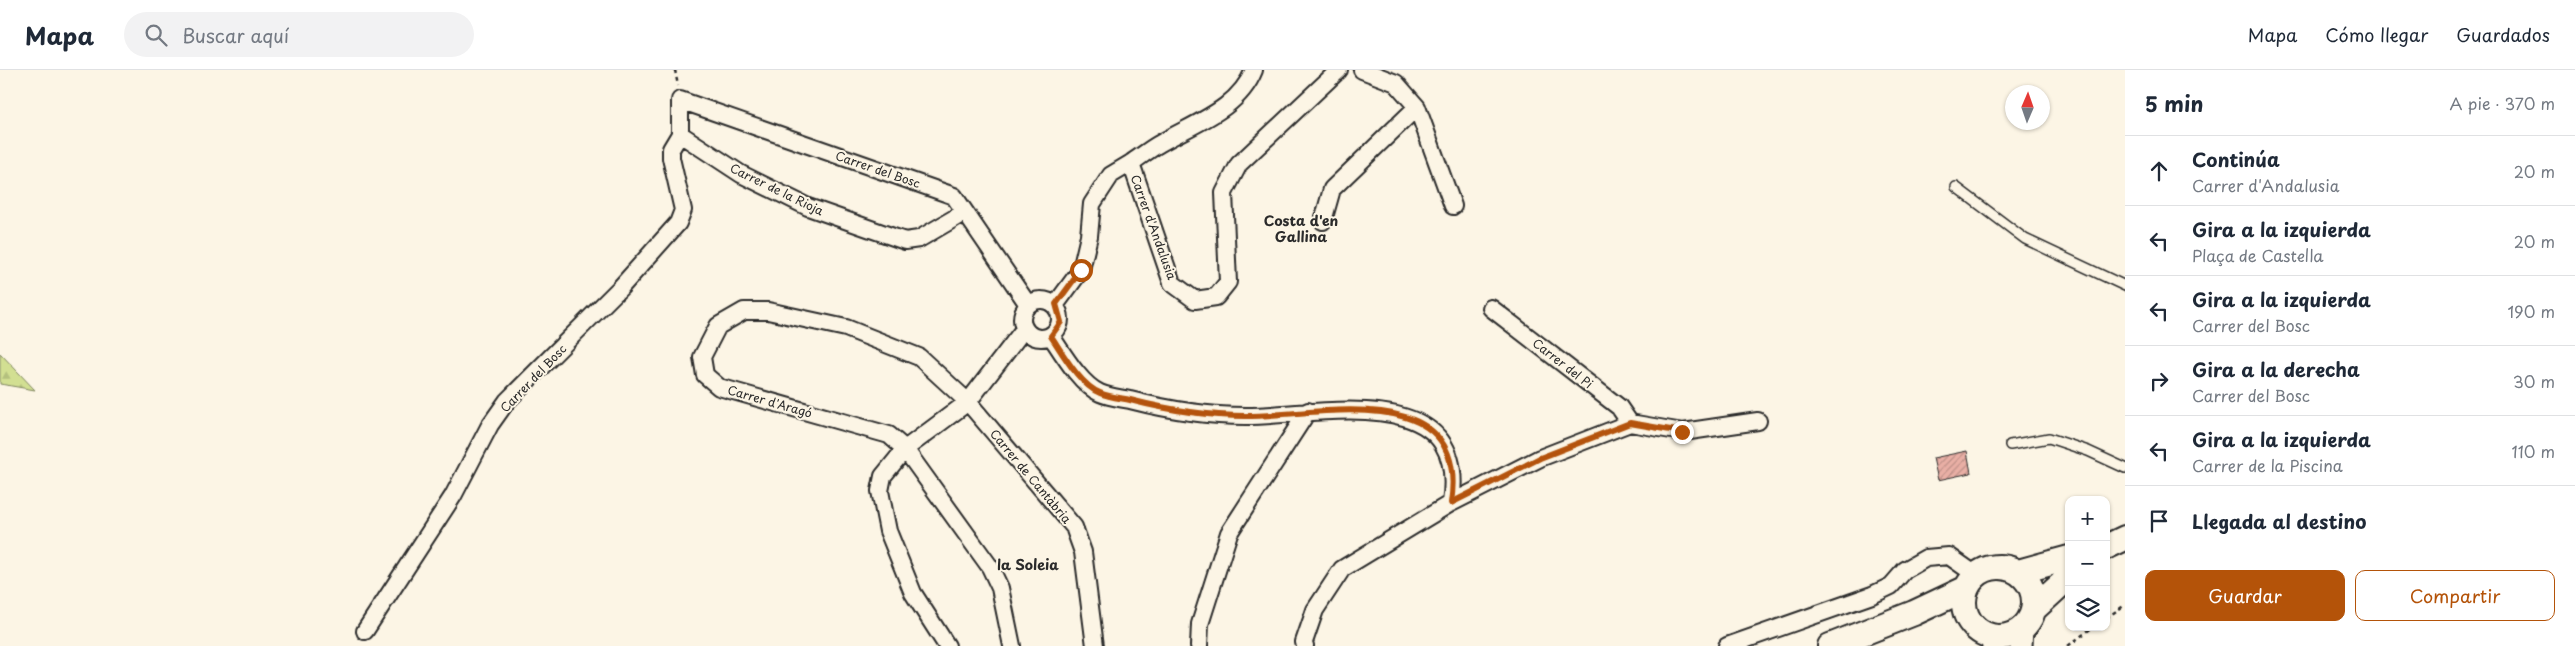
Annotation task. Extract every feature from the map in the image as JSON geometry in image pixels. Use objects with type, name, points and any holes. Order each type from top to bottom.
[{"type":"main road","points":[[2110,545],[2125,538]]},
{"type":"main road","points":[[1830,646],[1914,613],[1996,567],[2018,572],[2065,559]]},
{"type":"main road","points":[[2018,572],[2031,587],[2034,600],[2025,628]]},
{"type":"main road","points":[[1971,581],[1964,608],[1985,636]]},
{"type":"main road","points":[[1914,613],[1947,616],[1985,636],[2004,637],[2025,628],[2065,582]]},
{"type":"street","points":[[1131,163],[1159,144],[1211,117],[1247,86],[1254,70]]},
{"type":"street","name":"Carrer d'Andalusia","points":[[1056,304],[1081,270],[1090,236],[1092,204],[1111,175],[1131,163],[1172,283],[1195,300],[1216,296],[1228,282],[1224,193],[1239,164],[1339,70]]},
{"type":"street","points":[[1362,70],[1396,83],[1417,107],[1453,206]]},
{"type":"street","name":"Carrer del Bosc","points":[[365,631],[453,496],[490,425],[507,401],[621,288],[678,222],[683,210],[671,158],[671,149],[680,134],[680,100],[954,196],[1027,303]]},
{"type":"street","points":[[1323,221],[1332,189],[1417,107]]},
{"type":"street","name":"Carrer de la Rioja","points":[[680,134],[741,174],[808,207],[905,241],[919,239],[964,212]]},
{"type":"street","points":[[1042,298],[1056,304],[1061,322],[1051,336],[1036,338],[1024,330],[1021,316],[1027,303],[1042,298]]},
{"type":"street","name":"Carrer del Pi","points":[[1491,308],[1619,407],[1630,423]]},
{"type":"street","name":"Carrer d'Aragó","points":[[968,402],[919,357],[846,328],[768,311],[744,311],[718,326],[702,357],[704,375],[719,387],[889,435],[905,449],[990,567],[1000,588],[1012,646]]},
{"type":"street","points":[[947,646],[912,593],[888,532],[880,491],[884,476],[905,449],[968,402],[1024,330]]},
{"type":"street","points":[[1051,336],[1078,374],[1099,393],[1202,415],[1249,416],[1366,409],[1398,414],[1429,429],[1446,447],[1454,483],[1451,503]]},
{"type":"street","name":"Carrer de Cantàbria","points":[[968,402],[1074,527],[1084,552],[1095,646]]},
{"type":"street","points":[[1199,646],[1200,624],[1229,533],[1308,411]]},
{"type":"street","points":[[1305,646],[1304,642],[1315,610],[1342,568],[1451,503],[1540,458],[1630,423],[1682,432],[1758,421]]},
{"type":"street","points":[[1727,646],[1872,595],[1891,586],[1906,570],[1926,558],[1949,556],[1971,581]]},
{"type":"lane","points":[[1956,187],[2025,239],[2125,286]]},
{"type":"lane","points":[[2010,445],[2049,438],[2088,450],[2125,468]]},
{"type":"path","points":[[2110,615],[2125,605]]},
{"type":"path","points":[[2068,646],[2088,631]]},
{"type":"green space","points":[[0,353],[35,390],[0,384]]},
{"type":"building","points":[[1967,451],[1971,473],[1938,480],[1933,458]]},
{"type":"district","name":"Costa d'en Gallina","points":[[1301,228]]},
{"type":"district","name":"la Soleia","points":[[1028,564]]},
{"type":"route","points":[[1081,270],[1056,304],[1061,322],[1051,336],[1078,374],[1099,393],[1202,415],[1249,416],[1366,409],[1398,414],[1429,429],[1446,447],[1454,483],[1451,503],[1540,458],[1630,423],[1682,432]]}]
